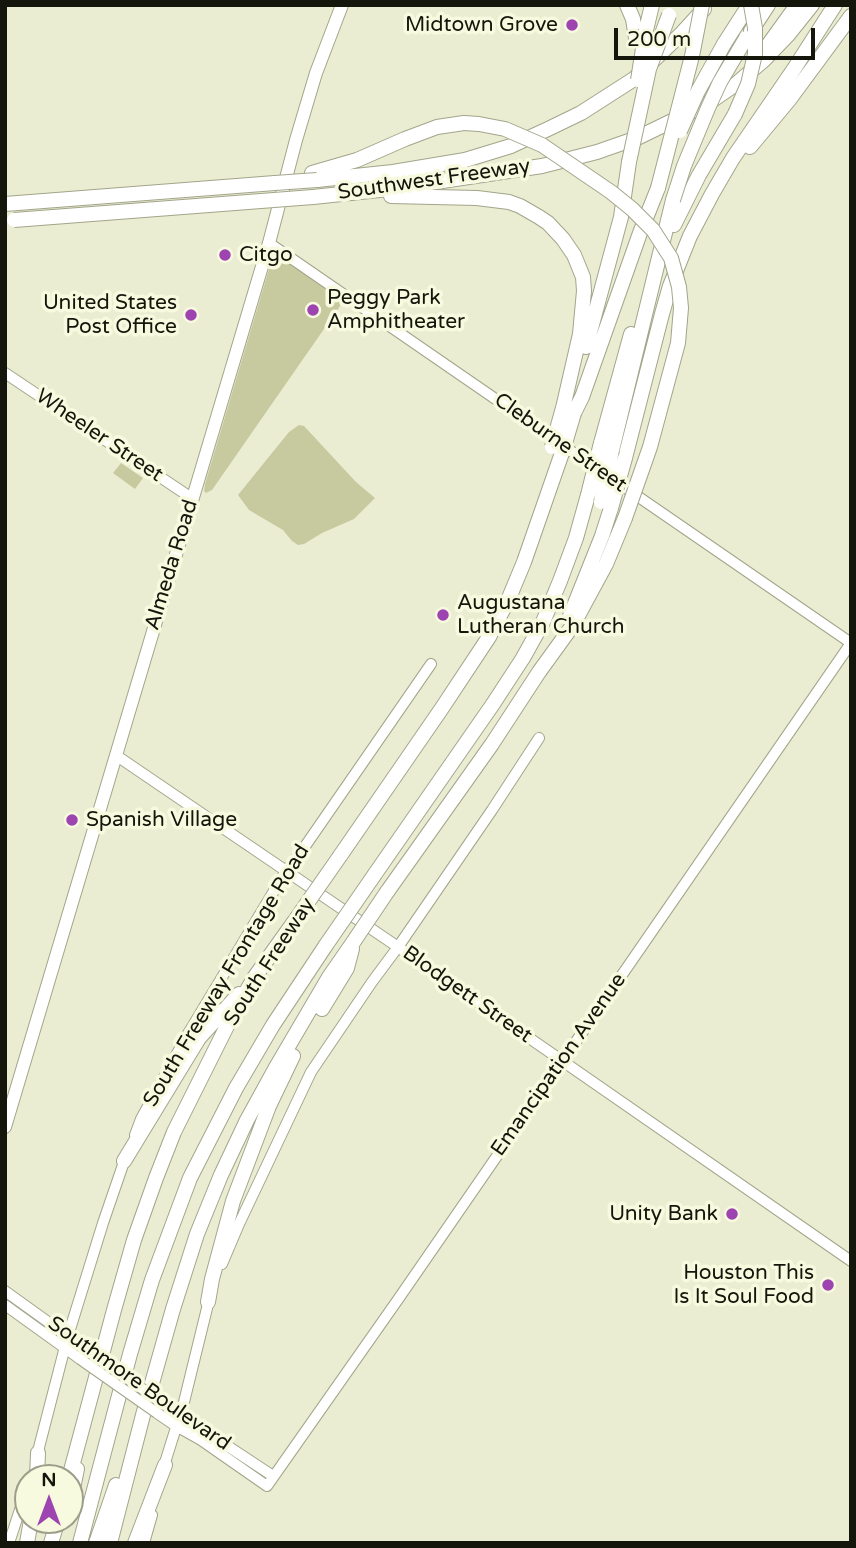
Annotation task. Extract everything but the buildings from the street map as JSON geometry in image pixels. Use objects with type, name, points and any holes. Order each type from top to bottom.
[{"type":"highway","points":[[627,5],[641,34]]},
{"type":"highway","points":[[568,410],[621,217],[641,34],[652,5]]},
{"type":"highway","points":[[658,188],[705,5]]},
{"type":"highway","name":"Southwest Freeway","points":[[5,204],[393,172],[465,160],[511,146],[548,130],[581,113],[634,79],[682,33],[705,5]]},
{"type":"highway","points":[[539,673],[572,612],[596,550],[600,502],[663,242],[735,114],[748,84],[755,54],[755,28],[750,5]]},
{"type":"highway","points":[[568,410],[582,397],[640,233],[690,109],[724,44],[750,5]]},
{"type":"highway","points":[[80,1543],[152,1280],[190,1178],[236,1088],[273,1025],[512,677],[543,622],[576,538],[600,502],[684,166],[720,82],[768,5]]},
{"type":"highway","points":[[736,84],[797,5]]},
{"type":"highway","name":"Southwest Freeway","points":[[8,221],[389,189],[542,166],[578,157],[657,129],[707,104],[764,60],[812,5]]},
{"type":"highway","points":[[613,450],[682,256],[699,217],[733,158],[835,5]]},
{"type":"highway","points":[[629,162],[649,69],[671,10]]},
{"type":"highway","points":[[712,194],[789,100],[851,16]]},
{"type":"highway","points":[[208,1301],[226,1222],[269,1106],[354,941],[573,625],[606,564],[650,447],[678,343],[681,308],[679,286],[671,258],[653,230],[611,192],[542,145],[505,129],[464,123],[437,127],[314,177]]},
{"type":"highway","points":[[318,196],[494,199],[520,206],[548,223],[574,255],[583,277],[582,327],[568,410]]},
{"type":"highway","name":"South Freeway","points":[[73,1464],[134,1240],[156,1178],[189,1102],[254,978],[442,709],[478,656],[499,618],[518,578],[559,463],[568,410]]},
{"type":"highway","points":[[110,1543],[154,1411],[177,1296],[197,1234],[221,1175],[253,1110],[343,965]]},
{"type":"highway","points":[[124,1161],[199,1038],[254,978]]},
{"type":"highway","points":[[79,1464],[96,1382]]},
{"type":"highway","points":[[96,1543],[154,1411]]},
{"type":"highway","points":[[38,1453],[38,1464]]},
{"type":"highway","points":[[135,1543],[164,1465]]},
{"type":"main road","name":"Almeda Road","points":[[5,1127],[269,243],[316,73],[342,5]]},
{"type":"main road","name":"Cleburne Street","points":[[269,243],[851,643]]},
{"type":"main road","name":"Wheeler Street","points":[[5,373],[193,499]]},
{"type":"main road","name":"Emancipation Avenue","points":[[267,1486],[851,643]]},
{"type":"main road","name":"South Freeway Frontage Road","points":[[34,1464],[78,1302],[124,1161],[141,1119],[180,1048],[286,871],[431,664]]},
{"type":"main road","points":[[144,1543],[208,1301],[239,1224],[311,1072],[539,738]]},
{"type":"main road","name":"Blodgett Street","points":[[117,756],[851,1261]]},
{"type":"main road","name":"Southmore Boulevard","points":[[5,1291],[43,1318],[66,1342]]},
{"type":"main road","points":[[43,1318],[61,1319],[67,1316],[78,1302]]},
{"type":"main road","name":"Southmore Boulevard","points":[[5,1305],[84,1354],[154,1411],[267,1486]]},
{"type":"main road","name":"Southmore Boulevard","points":[[154,1411],[180,1414],[274,1476]]},
{"type":"main road","points":[[169,1450],[180,1441],[201,1440]]},
{"type":"green space","points":[[281,257],[339,298],[340,306],[212,490],[206,493],[205,484],[272,259]]},
{"type":"green space","points":[[299,425],[304,426],[356,482],[375,498],[354,519],[298,545],[283,530],[249,510],[238,495],[289,432]]},
{"type":"green space","points":[[121,463],[143,478],[135,489],[113,473]]},
{"type":"place","name":"Midtown Grove","points":[[572,25]]},
{"type":"place","name":"Citgo","points":[[225,255]]},
{"type":"place","name":"Peggy Park Amphitheater","points":[[313,310]]},
{"type":"place","name":"United States Post Office","points":[[191,315]]},
{"type":"place","name":"Augustana Lutheran Church","points":[[443,615]]},
{"type":"place","name":"Spanish Village","points":[[72,820]]},
{"type":"place","name":"Unity Bank","points":[[732,1214]]},
{"type":"place","name":"Houston This Is It Soul Food","points":[[828,1285]]}]
